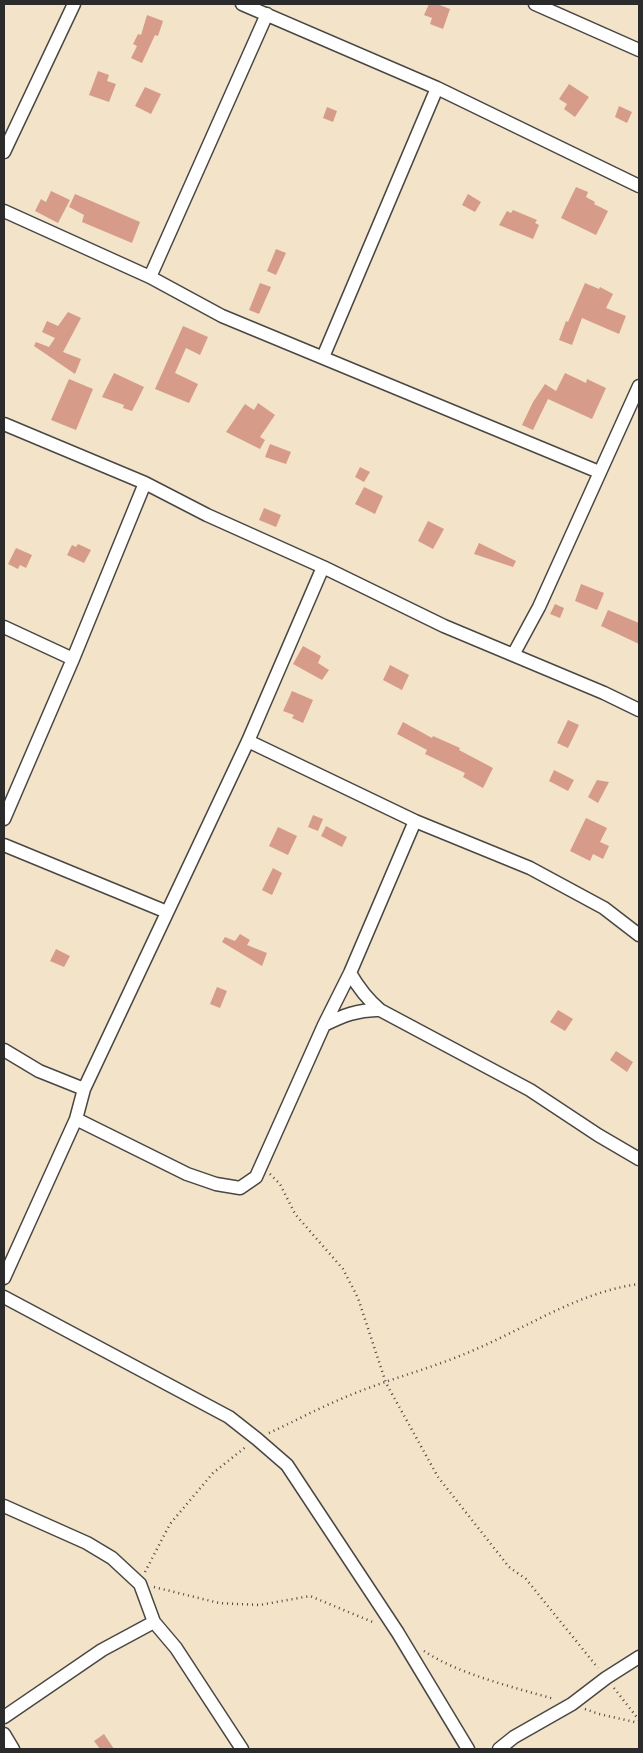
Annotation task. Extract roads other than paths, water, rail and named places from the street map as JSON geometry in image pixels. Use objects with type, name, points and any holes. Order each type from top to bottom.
[{"type":"street","points":[[4,152],[74,4]]},
{"type":"street","points":[[242,4],[437,88],[639,186]]},
{"type":"street","points":[[536,4],[639,50]]},
{"type":"street","points":[[150,277],[267,14]]},
{"type":"street","points":[[323,357],[437,88]]},
{"type":"street","points":[[4,211],[150,277],[222,316],[599,472]]},
{"type":"street","points":[[513,655],[539,607],[639,386]]},
{"type":"street","points":[[4,424],[145,483],[207,515],[323,567],[444,626],[604,693],[639,710]]},
{"type":"street","points":[[4,819],[73,659],[145,483]]},
{"type":"street","points":[[4,1278],[76,1119],[84,1089],[248,741],[323,567]]},
{"type":"street","points":[[4,627],[73,659]]},
{"type":"street","points":[[248,741],[416,821],[530,868],[604,908],[639,935]]},
{"type":"street","points":[[76,1119],[187,1174],[216,1184],[240,1188],[256,1177],[324,1025],[350,973],[416,821]]},
{"type":"street","points":[[4,845],[167,912]]},
{"type":"street","points":[[350,973],[368,999],[380,1010],[530,1090],[598,1135],[639,1159]]},
{"type":"street","points":[[324,1025],[349,1014],[366,1010],[380,1010]]},
{"type":"street","points":[[4,1050],[39,1071],[84,1089]]},
{"type":"street","points":[[4,1297],[229,1417],[287,1465],[398,1633],[468,1749]]},
{"type":"street","points":[[4,1506],[87,1543],[112,1558],[140,1584],[154,1622],[176,1648],[242,1749]]},
{"type":"street","points":[[4,1717],[102,1650],[154,1622]]},
{"type":"street","points":[[499,1749],[514,1737],[572,1704],[606,1678],[639,1657]]},
{"type":"street","points":[[4,1734],[13,1749]]}]
